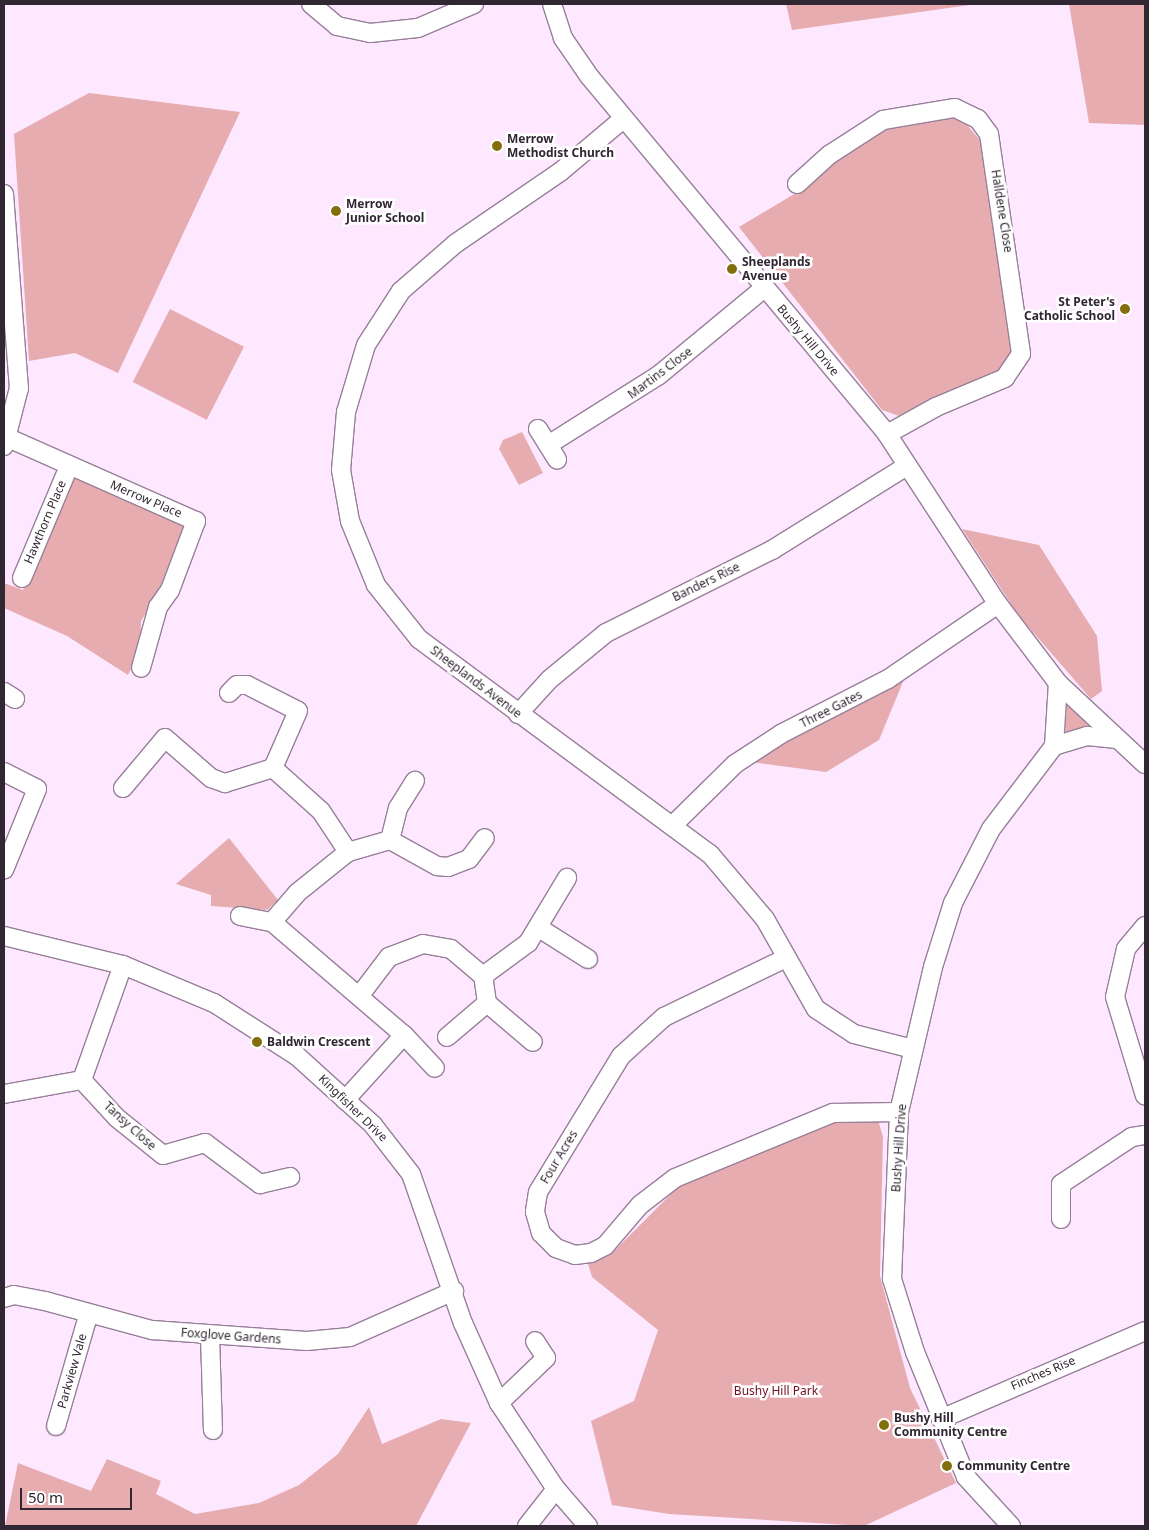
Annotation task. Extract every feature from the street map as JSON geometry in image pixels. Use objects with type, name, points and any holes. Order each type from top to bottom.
[{"type":"street","points":[[312,4],[337,26],[370,33],[418,28],[474,4]]},
{"type":"street","name":"Bushy Hill Drive","points":[[552,4],[563,38],[624,119],[712,220],[763,288],[888,434],[998,604],[1058,683],[1145,764]]},
{"type":"street","name":"Halldene Close","points":[[797,184],[829,155],[883,120],[955,108],[978,119],[989,134],[1021,354],[1005,378],[936,407],[888,434]]},
{"type":"street","name":"Sheeplands Avenue","points":[[624,119],[560,172],[455,244],[401,291],[366,345],[346,412],[341,470],[350,521],[376,585],[419,639],[518,714],[674,824],[734,878],[765,919],[784,959],[816,1009],[854,1034],[913,1049]]},
{"type":"street","points":[[4,194],[10,327],[19,388],[5,441]]},
{"type":"street","name":"Martins Close","points":[[538,429],[552,452],[660,375],[763,288]]},
{"type":"street","name":"Merrow Place","points":[[5,441],[69,466],[196,521],[170,590],[158,607],[141,668]]},
{"type":"street","name":"Hawthorn Place","points":[[22,578],[69,466]]},
{"type":"street","name":"Banders Rise","points":[[518,714],[550,679],[606,633],[772,550],[907,466]]},
{"type":"street","name":"Three Gates","points":[[674,824],[735,764],[781,734],[888,679],[998,604]]},
{"type":"street","points":[[1058,683],[1054,746],[1087,736],[1117,739]]},
{"type":"street","points":[[123,788],[165,738],[212,778],[225,783],[273,768],[298,711],[247,685],[237,685],[229,693]]},
{"type":"street","name":"Bushy Hill Drive","points":[[1011,1526],[966,1477],[941,1419],[892,1279],[899,1112],[913,1049],[954,903],[990,829],[1054,746]]},
{"type":"street","points":[[273,768],[321,812],[348,852]]},
{"type":"street","points":[[4,772],[37,789],[4,870]]},
{"type":"street","points":[[390,840],[398,808],[414,781]]},
{"type":"street","points":[[272,922],[297,893],[348,852],[390,840],[437,866],[448,867],[469,859],[485,838]]},
{"type":"street","points":[[483,976],[523,948],[539,928],[568,878]]},
{"type":"street","points":[[240,916],[272,922],[335,981],[360,995],[404,1035],[435,1068]]},
{"type":"street","points":[[1145,926],[1126,949],[1115,997],[1145,1096]]},
{"type":"street","points":[[539,928],[588,959]]},
{"type":"street","name":"Kingfisher Drive","points":[[4,936],[123,965],[179,986],[263,1032],[345,1100],[390,1144],[411,1174],[473,1349],[499,1403],[556,1489],[588,1526]]},
{"type":"street","points":[[360,995],[389,957],[423,944],[451,949],[483,976],[487,1003],[533,1042]]},
{"type":"street","name":"Four Acres","points":[[784,959],[664,1017],[621,1056],[538,1192],[535,1212],[541,1233],[556,1248],[575,1254],[591,1253],[605,1246],[640,1206],[675,1178],[833,1113],[899,1112]]},
{"type":"street","points":[[4,1094],[82,1080],[123,965]]},
{"type":"street","points":[[447,1037],[487,1003]]},
{"type":"street","points":[[345,1100],[404,1035]]},
{"type":"street","name":"Tansy Close","points":[[82,1080],[117,1118],[163,1155],[205,1143],[260,1184],[290,1177]]},
{"type":"street","points":[[1061,1219],[1062,1184],[1118,1145],[1145,1135]]},
{"type":"street","name":"Foxglove Gardens","points":[[4,1298],[14,1295],[45,1301],[88,1316],[210,1336],[307,1341],[350,1337],[454,1291]]},
{"type":"street","name":"Parkview Vale","points":[[56,1426],[88,1316]]},
{"type":"street","name":"Finches Rise","points":[[941,1419],[1145,1331]]},
{"type":"street","points":[[210,1336],[213,1430]]},
{"type":"street","points":[[499,1403],[546,1358],[535,1341]]},
{"type":"street","points":[[527,1526],[556,1489]]},
{"type":"green space","points":[[786,4],[977,4],[792,30]]},
{"type":"green space","points":[[1069,4],[1145,4],[1145,125],[1089,123]]},
{"type":"green space","points":[[89,93],[240,112],[118,373],[75,353],[29,361],[14,134]]},
{"type":"green space","points":[[959,115],[983,144],[1013,354],[997,374],[902,417],[882,410],[739,227],[806,187],[877,128]]},
{"type":"green space","points":[[170,309],[244,347],[207,420],[133,382]]},
{"type":"green space","points":[[522,432],[543,473],[519,485],[499,449],[503,440]]},
{"type":"green space","points":[[73,473],[187,523],[163,586],[141,621],[140,651],[128,675],[67,636],[4,608],[4,583],[23,590]]},
{"type":"green space","points":[[962,529],[1039,545],[1097,636],[1102,691],[1091,699],[1019,616]]},
{"type":"green space","points":[[905,677],[879,740],[826,772],[750,762]]},
{"type":"green space","points":[[1067,702],[1094,731],[1065,735]]},
{"type":"green space","points":[[229,838],[278,900],[267,910],[211,906],[211,895],[176,884]]},
{"type":"green space","name":"Bushy Hill Park","points":[[843,1118],[878,1120],[883,1137],[880,1276],[910,1388],[956,1483],[864,1526],[669,1514],[612,1505],[591,1421],[634,1401],[658,1330],[592,1277],[588,1264],[613,1252],[679,1186]]},
{"type":"green space","points":[[369,1407],[382,1444],[441,1419],[471,1423],[416,1526],[5,1526],[18,1463],[91,1491],[107,1459],[161,1481],[156,1494],[195,1514],[259,1503],[299,1485],[338,1454]]},
{"type":"place","name":"Merrow Methodist Church","points":[[497,146]]},
{"type":"place","name":"Merrow Junior School","points":[[336,211]]},
{"type":"place","name":"Sheeplands Avenue","points":[[732,269]]},
{"type":"place","name":"St Peter's Catholic School","points":[[1125,309]]},
{"type":"place","name":"Baldwin Crescent","points":[[257,1042]]},
{"type":"place","name":"Bushy Hill Community Centre","points":[[884,1425]]},
{"type":"place","name":"Community Centre","points":[[947,1466]]}]
